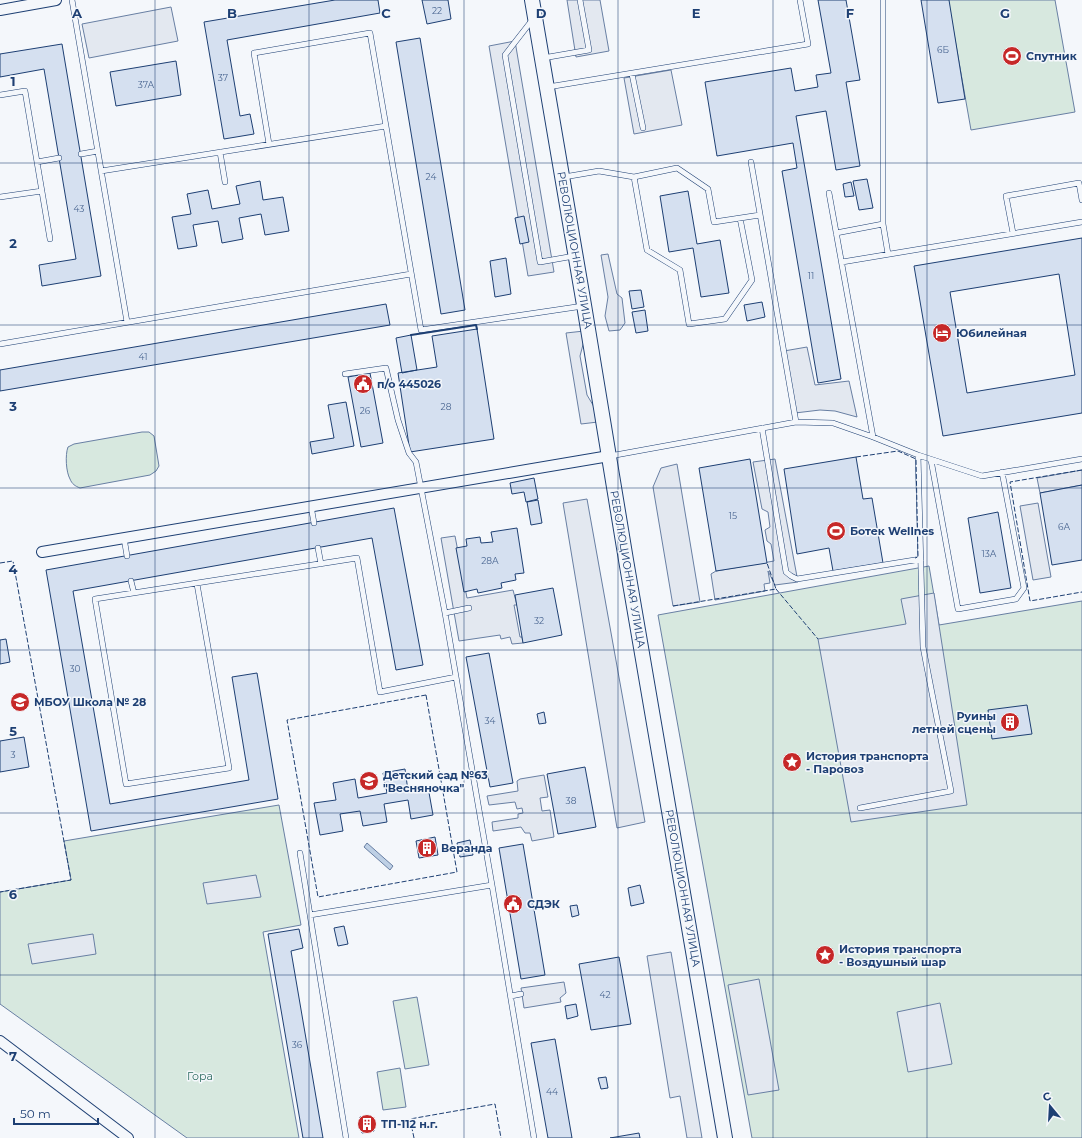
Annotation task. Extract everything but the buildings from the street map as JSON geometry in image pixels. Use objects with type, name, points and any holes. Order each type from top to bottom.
[{"type":"main road","name":"РЕВОЛЮЦИОННАЯ УЛИЦА","points":[[532,0],[726,1138]]},
{"type":"street","points":[[0,10],[56,0]]},
{"type":"street","points":[[42,552],[609,456]]},
{"type":"street","points":[[0,1042],[128,1138]]},
{"type":"lane","points":[[72,0],[127,322]]},
{"type":"lane","points":[[542,58],[589,50],[580,0]]},
{"type":"lane","points":[[547,87],[808,44],[800,0]]},
{"type":"lane","points":[[883,0],[883,224],[888,254]]},
{"type":"lane","points":[[535,16],[505,55],[540,262],[576,256]]},
{"type":"lane","points":[[268,144],[254,53],[370,34],[421,330],[584,306]]},
{"type":"lane","points":[[632,74],[642,128]]},
{"type":"lane","points":[[0,95],[25,91],[50,239]]},
{"type":"lane","points":[[102,171],[386,126]]},
{"type":"lane","points":[[81,154],[98,151]]},
{"type":"lane","points":[[220,152],[225,182]]},
{"type":"lane","points":[[37,162],[59,158]]},
{"type":"lane","points":[[751,162],[796,422]]},
{"type":"lane","points":[[563,178],[599,171],[634,177],[677,168],[708,190],[714,222],[760,215]]},
{"type":"lane","points":[[634,177],[647,250],[680,270],[689,324],[725,319],[752,280],[740,218]]},
{"type":"lane","points":[[1013,233],[1006,196],[1079,183],[1082,200]]},
{"type":"lane","points":[[0,197],[42,190]]},
{"type":"lane","points":[[829,193],[873,437]]},
{"type":"lane","points":[[842,262],[1082,222]]},
{"type":"lane","points":[[836,232],[883,224]]},
{"type":"lane","points":[[0,344],[411,274]]},
{"type":"lane","points":[[345,374],[386,368],[398,420],[408,453],[416,462],[445,613],[534,1138]]},
{"type":"lane","points":[[609,456],[796,422],[833,423],[931,460],[982,476],[1082,459]]},
{"type":"lane","points":[[762,428],[786,572],[797,579],[921,559]]},
{"type":"lane","points":[[860,808],[951,791],[923,647],[918,455]]},
{"type":"lane","points":[[931,460],[958,609],[1016,599],[1024,588],[1002,472]]},
{"type":"lane","points":[[311,506],[314,523]]},
{"type":"lane","points":[[124,538],[127,556]]},
{"type":"lane","points":[[318,548],[321,564]]},
{"type":"lane","points":[[197,584],[229,768],[126,784],[95,599],[357,558],[380,692],[456,677]]},
{"type":"lane","points":[[131,581],[134,593]]},
{"type":"lane","points":[[445,613],[469,608]]},
{"type":"lane","points":[[300,853],[346,1138]]},
{"type":"lane","points":[[310,916],[492,885]]},
{"type":"lane","points":[[511,996],[522,994]]},
{"type":"green space","name":"Спутник","points":[[948,0],[1055,0],[1075,112],[971,130]]},
{"type":"green space","points":[[149,432],[154,436],[159,466],[156,471],[150,475],[80,488],[75,486],[69,476],[67,468],[66,454],[68,447],[74,444]]},
{"type":"green space","points":[[929,566],[939,625],[1082,601],[1082,1138],[752,1138],[658,615]]},
{"type":"green space","name":"Гора","points":[[279,805],[301,925],[263,932],[299,1138],[187,1138],[0,1004],[0,892],[71,880],[64,841]]},
{"type":"green space","points":[[417,997],[429,1065],[405,1069],[393,1001]]},
{"type":"green space","points":[[400,1068],[406,1107],[383,1110],[377,1072]]},
{"type":"shaded area","points":[[567,0],[600,0],[609,51],[576,57]]},
{"type":"shaded area","points":[[171,7],[178,41],[89,58],[82,24]]},
{"type":"shaded area","points":[[515,41],[554,272],[528,276],[489,46]]},
{"type":"shaded area","points":[[671,70],[682,125],[634,134],[624,78]]},
{"type":"shaded area","points":[[608,254],[617,294],[622,298],[625,323],[620,330],[609,331],[605,316],[608,297],[601,255]]},
{"type":"shaded area","points":[[584,331],[585,337],[580,356],[587,395],[596,410],[598,422],[581,424],[566,333]]},
{"type":"shaded area","points":[[807,347],[815,385],[849,381],[857,417],[835,411],[820,410],[795,413],[784,351]]},
{"type":"shaded area","points":[[775,459],[798,582],[775,585],[768,571],[770,583],[764,584],[765,591],[715,600],[711,574],[716,571],[774,561],[771,544],[767,541],[765,530],[770,527],[768,512],[762,509],[753,462]]},
{"type":"shaded area","points":[[677,464],[700,602],[673,606],[653,487],[661,468]]},
{"type":"shaded area","points":[[1082,470],[1082,485],[1040,493],[1037,478]]},
{"type":"shaded area","points":[[587,499],[645,822],[617,828],[563,503]]},
{"type":"shaded area","points":[[1038,503],[1051,577],[1033,580],[1020,506]]},
{"type":"shaded area","points":[[455,536],[467,598],[513,590],[517,605],[514,605],[520,637],[522,637],[523,643],[512,644],[510,637],[501,639],[500,635],[459,641],[441,538]]},
{"type":"shaded area","points":[[934,593],[967,805],[851,822],[818,639],[906,624],[901,599]]},
{"type":"shaded area","points":[[544,775],[548,797],[540,798],[542,811],[550,810],[554,837],[532,841],[530,833],[525,833],[521,827],[493,831],[492,822],[518,818],[518,814],[523,813],[522,808],[517,809],[515,802],[489,805],[487,796],[518,791],[517,781],[520,779]]},
{"type":"shaded area","points":[[256,875],[261,897],[207,904],[203,883]]},
{"type":"shaded area","points":[[93,934],[96,954],[32,964],[28,944]]},
{"type":"shaded area","points":[[671,952],[702,1138],[687,1138],[680,1096],[670,1098],[647,956]]},
{"type":"shaded area","points":[[759,979],[779,1090],[748,1095],[728,985]]},
{"type":"shaded area","points":[[564,982],[566,993],[560,998],[561,1002],[524,1008],[521,988]]},
{"type":"shaded area","points":[[940,1003],[952,1064],[908,1072],[897,1012]]},
{"type":"water","points":[[367,843],[393,866],[390,870],[364,847]]},
{"type":"fence","points":[[856,457],[898,451],[916,459],[918,557],[915,558]]},
{"type":"fence","points":[[1082,470],[1010,482],[1030,601],[1082,592]]},
{"type":"fence","points":[[0,563],[13,561],[71,880],[0,892]]},
{"type":"fence","points":[[673,606],[776,589],[767,563]]},
{"type":"fence","points":[[776,589],[818,639]]},
{"type":"fence","points":[[426,695],[457,872],[318,897],[287,720],[426,695]]},
{"type":"fence","points":[[414,1138],[410,1119],[495,1104],[501,1138]]},
{"type":"wall","points":[[411,335],[476,325],[477,329]]},
{"type":"place","name":"Спутник","points":[[1012,56]]},
{"type":"place","name":"Юбилейная","points":[[942,333]]},
{"type":"place","name":"п/о 445026","points":[[363,384]]},
{"type":"place","name":"Ботек Wellnes","points":[[836,531]]},
{"type":"place","name":"МБОУ Школа № 28","points":[[20,702]]},
{"type":"place","name":"Руины летней сцены","points":[[1010,722]]},
{"type":"place","name":"История транспорта - Паровоз","points":[[792,762]]},
{"type":"place","name":"Детский сад №63 \"Весняночка\"","points":[[369,781]]},
{"type":"place","name":"Веранда","points":[[427,848]]},
{"type":"place","name":"СДЭК","points":[[513,904]]},
{"type":"place","name":"История транспорта - Воздушный шар","points":[[825,955]]},
{"type":"place","name":"ТП-112 н.г.","points":[[367,1124]]}]
